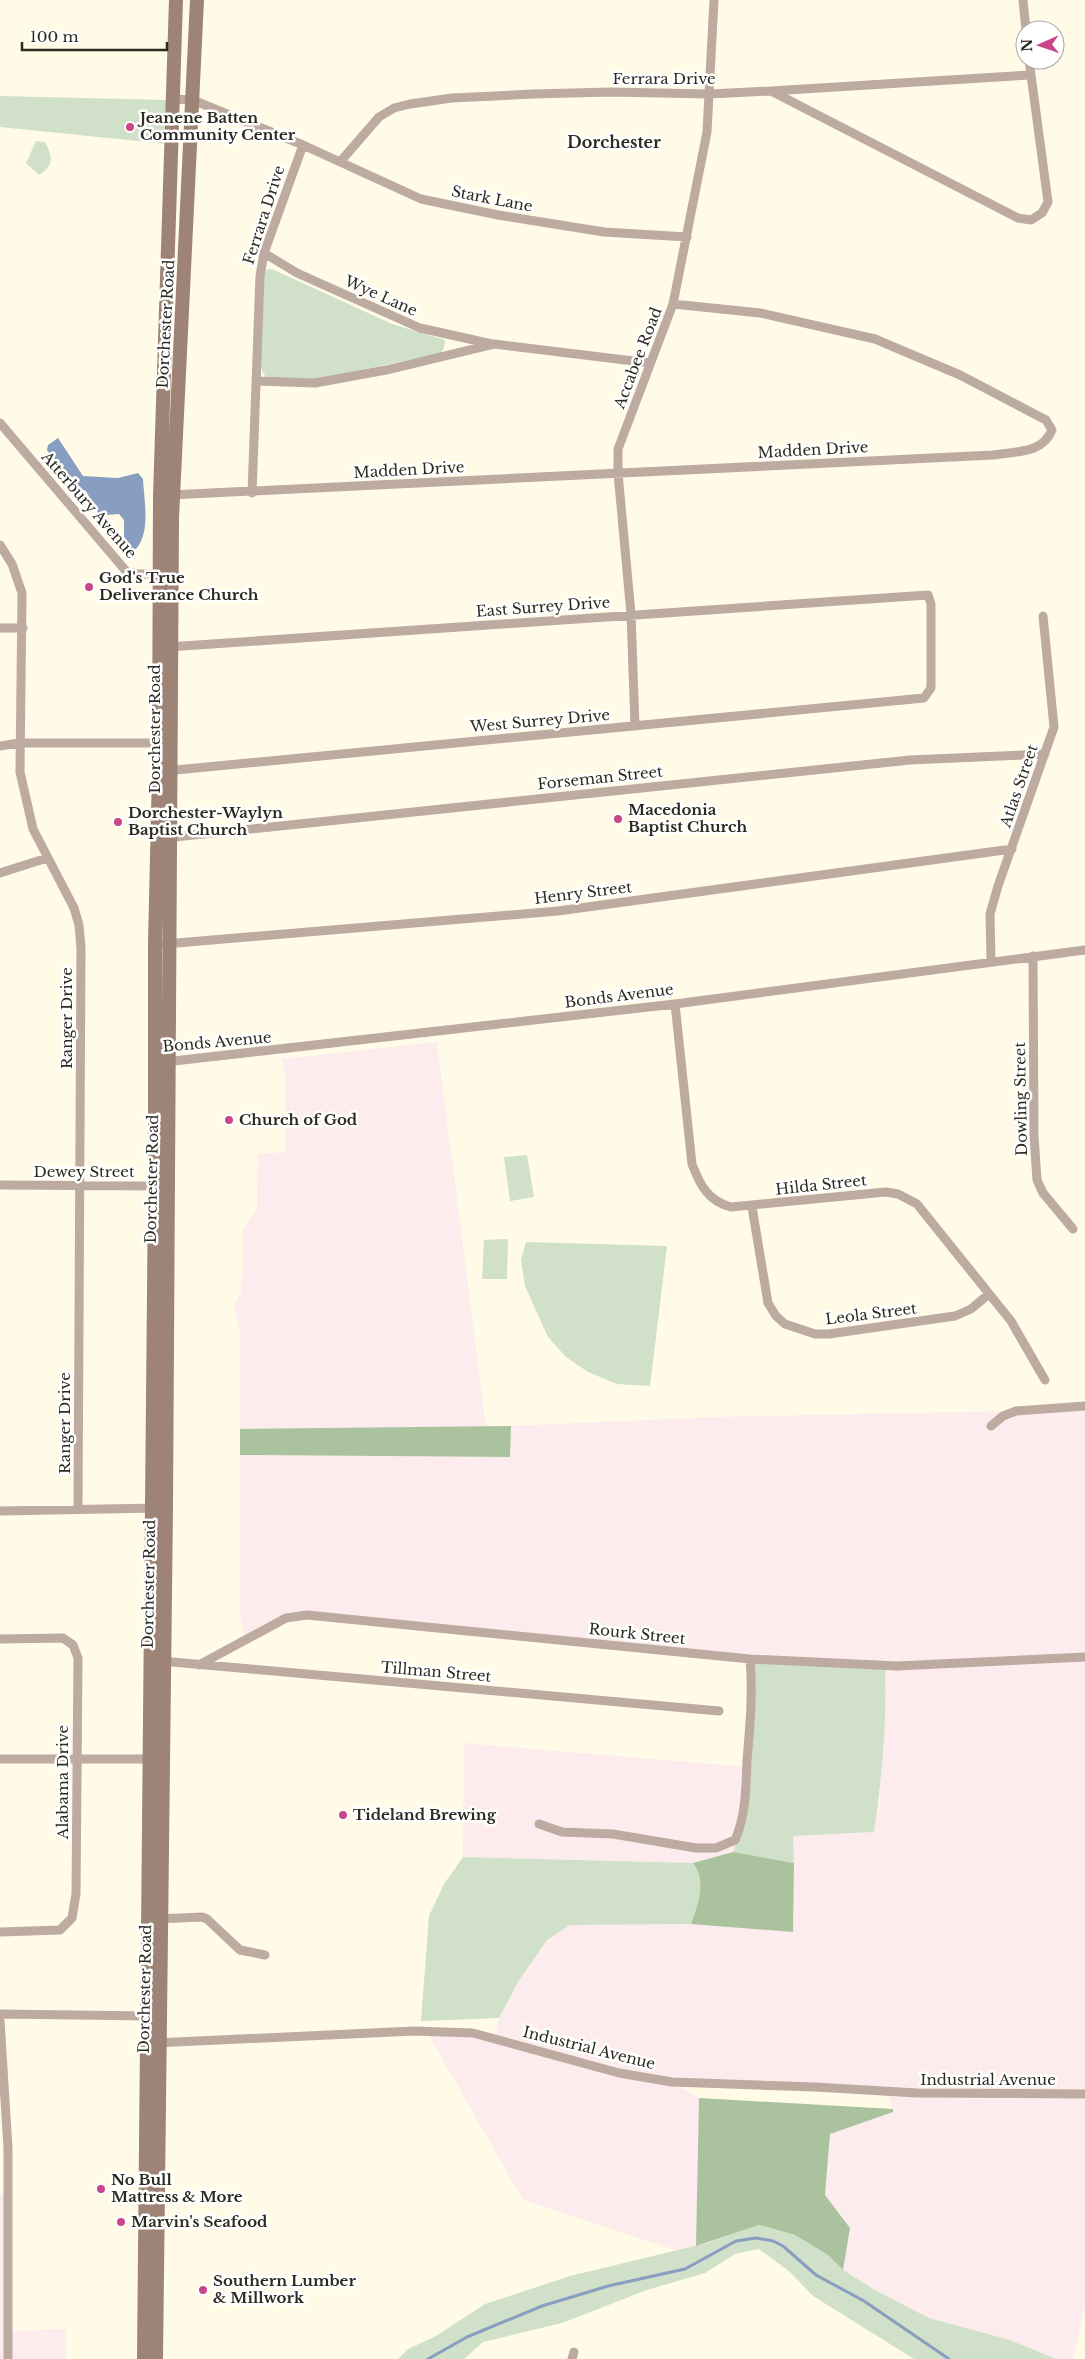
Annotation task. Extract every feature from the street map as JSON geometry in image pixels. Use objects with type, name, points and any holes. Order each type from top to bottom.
[{"type":"main road","name":"Dorchester Road","points":[[155,1919],[150,1759],[158,1661],[166,1508],[162,1186],[154,1062],[155,944],[164,838],[166,574],[160,496],[176,0]]},
{"type":"main road","name":"Dorchester Road","points":[[166,574],[174,495],[197,0]]},
{"type":"main road","name":"Dorchester Road","points":[[156,2359],[154,2016],[158,1661],[151,1508],[162,1186],[169,1062],[170,944],[164,838]]},
{"type":"main road","name":"Dorchester Road","points":[[144,2359],[154,2043]]},
{"type":"street","name":"Accabee Road","points":[[635,726],[631,614],[618,473],[618,449],[673,304],[706,132],[710,94],[714,0]]},
{"type":"street","points":[[1023,0],[1025,20]]},
{"type":"street","points":[[771,91],[1018,218],[1031,220],[1042,213],[1048,202],[1030,70]]},
{"type":"street","name":"Ferrara Drive","points":[[340,162],[379,117],[394,108],[452,98],[611,92],[710,94],[1030,75]]},
{"type":"street","points":[[174,99],[193,100],[303,145]]},
{"type":"street","name":"Ferrara Drive","points":[[252,493],[260,276],[264,252],[303,145]]},
{"type":"street","name":"Stark Lane","points":[[303,145],[421,199],[498,215],[604,232],[687,237]]},
{"type":"street","name":"Wye Lane","points":[[264,252],[297,273],[420,328],[494,344],[650,363]]},
{"type":"street","name":"Madden Drive","points":[[160,496],[252,493],[993,455],[1038,448],[1048,440],[1052,430],[1046,420],[960,375],[875,339],[760,313],[673,304]]},
{"type":"street","name":"Wye Lane","points":[[256,381],[315,383],[386,370],[494,344]]},
{"type":"street","name":"Atterbury Avenue","points":[[0,423],[126,570],[138,574],[166,574]]},
{"type":"street","name":"Ranger Drive","points":[[0,545],[12,564],[22,593],[24,628],[19,743],[20,772],[33,829],[46,858],[74,908],[79,925],[81,948],[78,1509]]},
{"type":"street","name":"East Surrey Drive","points":[[166,647],[928,595],[931,604],[931,688],[924,698]]},
{"type":"street","name":"Atlas Street","points":[[991,962],[990,914],[1054,727],[1043,616]]},
{"type":"street","points":[[0,628],[24,628]]},
{"type":"street","name":"West Surrey Drive","points":[[165,771],[924,698]]},
{"type":"street","points":[[0,746],[19,743],[165,743]]},
{"type":"street","name":"Forseman Street","points":[[164,838],[910,760],[1045,754]]},
{"type":"street","name":"Henry Street","points":[[155,944],[558,911],[1012,849]]},
{"type":"street","points":[[0,873],[46,858]]},
{"type":"street","name":"Bonds Avenue","points":[[154,1062],[169,1062],[675,1004],[1085,950]]},
{"type":"street","name":"Dowling Street","points":[[1034,956],[1034,1136],[1037,1180],[1043,1193],[1073,1229]]},
{"type":"street","name":"Hilda Street","points":[[675,1004],[692,1164],[699,1183],[718,1204],[731,1208],[752,1207],[886,1192],[898,1194],[917,1204],[1011,1321],[1045,1380]]},
{"type":"street","name":"Dewey Street","points":[[0,1185],[162,1186]]},
{"type":"street","name":"Leola Street","points":[[752,1207],[768,1303],[776,1316],[785,1324],[801,1331],[828,1334],[955,1316],[971,1309],[989,1294]]},
{"type":"street","points":[[991,1426],[1003,1416],[1016,1411],[1085,1406]]},
{"type":"street","points":[[0,1511],[166,1508]]},
{"type":"street","name":"Rourk Street","points":[[199,1664],[286,1618],[308,1615],[750,1659],[898,1666],[1085,1658]]},
{"type":"street","name":"Alabama Drive","points":[[0,1639],[63,1638],[73,1645],[78,1658],[76,1894],[72,1918],[60,1930],[0,1932]]},
{"type":"street","points":[[538,1824],[562,1832],[613,1834],[696,1848],[716,1848],[735,1840],[741,1827],[746,1778],[752,1686],[750,1659]]},
{"type":"street","name":"Tillman Street","points":[[158,1661],[719,1711]]},
{"type":"street","points":[[0,1760],[150,1759]]},
{"type":"street","points":[[155,1919],[202,1917],[207,1919],[240,1950],[265,1955]]},
{"type":"street","points":[[0,2014],[154,2016]]},
{"type":"street","points":[[0,2022],[8,2148],[8,2359]]},
{"type":"street","name":"Industrial Avenue","points":[[154,2043],[414,2031],[473,2033],[619,2073],[672,2082],[805,2086],[917,2094],[1085,2094]]},
{"type":"shaded area","points":[[437,1042],[486,1427],[240,1429],[240,1333],[234,1306],[241,1291],[243,1229],[257,1209],[258,1154],[286,1152],[285,1074],[282,1059]]},
{"type":"shaded area","points":[[1085,1406],[1085,2306],[1073,2359],[1057,2359],[1013,2341],[929,2318],[875,2290],[843,2270],[850,2228],[825,2195],[830,2134],[892,2112],[889,2092],[673,2083],[699,2098],[696,2246],[676,2250],[523,2200],[427,2032],[495,2039],[499,2018],[518,1982],[547,1940],[570,1925],[691,1924],[794,1863],[793,1836],[874,1832],[879,1803],[886,1698],[806,1662],[308,1615],[286,1618],[245,1640],[240,1617],[240,1455],[510,1457],[511,1426],[715,1417],[1013,1411]]},
{"type":"shaded area","points":[[464,1743],[747,1767],[733,1852],[693,1863],[463,1857]]},
{"type":"shaded area","points":[[0,2194],[9,2194],[9,2331],[66,2329],[66,2359],[0,2359]]},
{"type":"green space","points":[[0,96],[168,100],[167,144],[0,127]]},
{"type":"green space","points":[[36,141],[45,142],[51,156],[50,164],[39,175],[26,163]]},
{"type":"green space","points":[[272,269],[392,324],[445,340],[444,348],[441,353],[314,380],[267,378],[260,365],[263,276],[266,270]]},
{"type":"green space","points":[[527,1155],[534,1197],[510,1201],[504,1157]]},
{"type":"green space","points":[[508,1239],[507,1279],[482,1279],[484,1240]]},
{"type":"green space","points":[[526,1242],[667,1246],[650,1386],[617,1384],[588,1372],[566,1357],[548,1337],[525,1286],[521,1260]]},
{"type":"green space","points":[[511,1426],[510,1457],[240,1455],[240,1429]]},
{"type":"green space","points":[[750,1659],[885,1666],[883,1749],[874,1832],[793,1836],[794,1863],[733,1852],[741,1827]]},
{"type":"green space","points":[[733,1852],[794,1863],[793,1932],[691,1924],[700,1893],[700,1877],[693,1863]]},
{"type":"green space","points":[[463,1857],[693,1863],[700,1877],[700,1893],[691,1924],[570,1925],[547,1940],[518,1982],[499,2018],[421,2021],[429,1916],[444,1884]]},
{"type":"green space","points":[[699,2098],[893,2109],[893,2112],[830,2134],[825,2195],[850,2228],[843,2270],[828,2255],[795,2235],[759,2225],[696,2246]]},
{"type":"green space","points":[[758,2225],[795,2235],[828,2255],[843,2270],[875,2290],[929,2318],[1010,2340],[1057,2359],[914,2359],[813,2296],[790,2272],[759,2249],[735,2254],[705,2273],[647,2290],[562,2323],[483,2342],[464,2359],[398,2359],[408,2349],[436,2336],[485,2304],[570,2276],[707,2243]]},
{"type":"water","points":[[58,438],[83,476],[118,478],[138,473],[143,479],[146,516],[144,534],[136,549],[129,548],[124,543],[124,520],[119,514],[107,515],[98,513],[86,491],[76,487],[57,466],[47,450],[48,445]]},
{"type":"waterway","points":[[428,2359],[467,2337],[542,2306],[608,2286],[685,2269],[736,2241],[756,2238],[773,2241],[783,2246],[816,2275],[864,2301],[949,2359]]},
{"type":"place","name":"Jeanene Batten Community Center","points":[[130,127]]},
{"type":"place","name":"God's True Deliverance Church","points":[[89,587]]},
{"type":"place","name":"Macedonia Baptist Church","points":[[618,819]]},
{"type":"place","name":"Dorchester-Waylyn Baptist Church","points":[[118,822]]},
{"type":"place","name":"Church of God","points":[[229,1120]]},
{"type":"place","name":"Tideland Brewing","points":[[343,1815]]},
{"type":"place","name":"No Bull Mattress & More","points":[[101,2189]]},
{"type":"place","name":"Marvin's Seafood","points":[[121,2222]]},
{"type":"place","name":"Southern Lumber & Millwork","points":[[203,2290]]},
{"type":"district","name":"Dorchester","points":[[614,142]]}]
